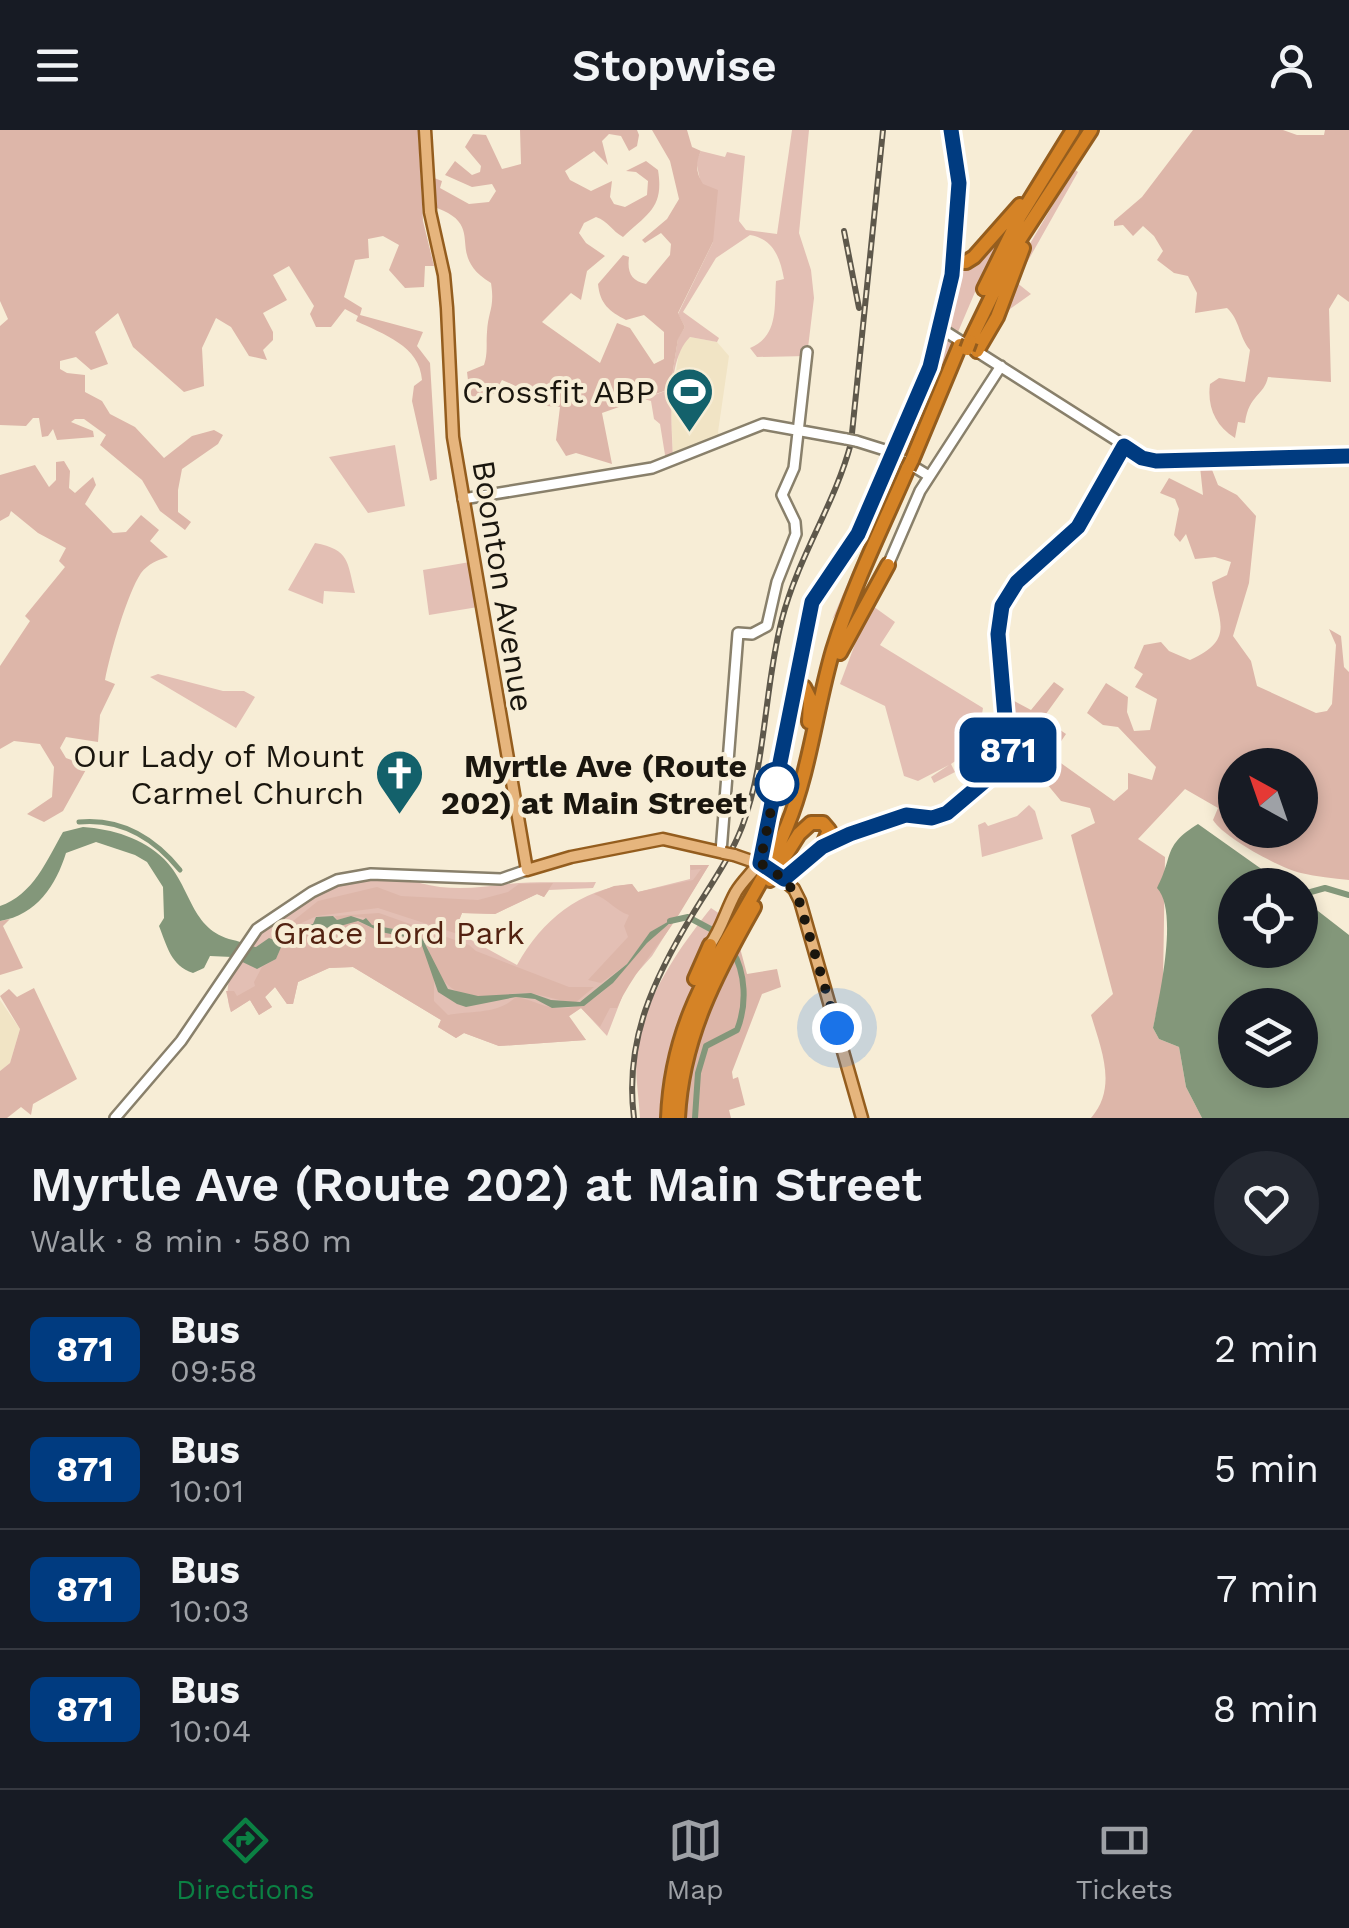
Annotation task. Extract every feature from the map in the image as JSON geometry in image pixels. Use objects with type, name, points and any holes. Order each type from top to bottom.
[{"type":"highway","points":[[678,1118],[692,1034],[722,940],[773,857],[797,796],[838,636],[1012,252],[1091,130]]},
{"type":"highway","points":[[953,262],[966,262],[977,254],[1027,196],[1072,132]]},
{"type":"highway","points":[[968,345],[1003,248],[1072,132]]},
{"type":"highway","points":[[777,879],[804,805],[840,653],[913,466]]},
{"type":"highway","points":[[840,653],[888,566]]},
{"type":"highway","points":[[794,684],[804,687],[810,699],[797,796]]},
{"type":"highway","points":[[667,1118],[668,1076],[698,970],[777,879],[799,834],[814,822],[823,823],[829,830],[822,847]]},
{"type":"main road","name":"Boonton Avenue","points":[[425,130],[427,186],[445,285],[450,409],[527,870]]},
{"type":"main road","points":[[722,940],[738,890],[762,864],[814,594],[858,534],[925,381],[940,328],[953,262],[959,183],[951,130]]},
{"type":"main road","points":[[527,870],[660,840],[762,864],[800,900],[862,1118]]},
{"type":"main road","points":[[777,879],[822,847]]},
{"type":"street","points":[[940,328],[1146,459],[1349,456]]},
{"type":"street","points":[[726,853],[738,633],[752,634],[766,626],[775,588],[795,540],[796,525],[782,495],[794,468],[807,352]]},
{"type":"street","points":[[888,566],[929,476],[1001,366]]},
{"type":"street","points":[[463,499],[652,468],[757,425],[776,424],[852,440],[894,454],[929,476]]},
{"type":"street","points":[[116,1118],[180,1041],[246,943],[267,920],[320,887],[357,875],[501,878],[527,870]]},
{"type":"shaded area","points":[[0,130],[418,130],[423,221],[434,266],[425,266],[424,287],[405,288],[389,270],[399,245],[383,236],[368,239],[369,258],[355,260],[344,297],[362,308],[360,315],[423,332],[417,346],[430,363],[437,479],[430,481],[412,401],[414,386],[422,380],[415,358],[388,336],[356,321],[358,316],[345,309],[331,327],[316,327],[310,314],[314,306],[289,266],[273,275],[287,300],[263,313],[273,332],[273,340],[263,350],[267,360],[249,356],[231,327],[216,318],[202,348],[204,386],[184,392],[133,347],[118,313],[95,332],[108,364],[91,370],[76,357],[60,361],[60,369],[67,373],[85,375],[85,392],[102,401],[110,414],[135,427],[164,458],[192,436],[214,430],[223,435],[218,444],[182,469],[178,512],[191,522],[185,530],[160,511],[142,480],[100,445],[106,435],[84,419],[71,422],[93,431],[94,437],[57,440],[53,429],[42,437],[39,418],[33,418],[26,426],[0,425],[0,326],[8,319],[0,301]]},
{"type":"shaded area","points":[[520,130],[637,130],[637,146],[629,151],[621,136],[609,134],[602,141],[608,165],[594,151],[565,171],[570,180],[591,191],[612,181],[610,197],[614,204],[625,207],[647,195],[648,181],[636,172],[626,171],[646,161],[658,170],[656,201],[623,237],[596,217],[584,223],[579,233],[605,256],[587,271],[581,300],[571,293],[542,322],[600,363],[617,323],[630,328],[654,364],[664,359],[664,332],[644,315],[626,320],[615,313],[603,302],[598,284],[623,255],[629,257],[634,278],[646,284],[670,255],[671,244],[661,233],[645,243],[642,240],[667,219],[679,199],[670,161],[652,130],[687,130],[692,147],[701,151],[697,164],[703,184],[718,190],[713,242],[678,313],[685,327],[678,339],[670,389],[602,413],[612,464],[576,453],[566,456],[556,440],[560,407],[534,405],[534,394],[502,380],[494,394],[470,397],[467,372],[484,365],[486,357],[491,283],[469,262],[460,224],[437,208],[434,178],[442,181],[440,188],[469,204],[489,202],[496,191],[492,184],[472,187],[445,175],[455,161],[472,175],[480,172],[481,166],[465,147],[473,134],[486,135],[502,169],[521,164]]},
{"type":"shaded area","points":[[1193,130],[1283,130],[1297,135],[1324,135],[1325,130],[1349,130],[1349,302],[1338,294],[1329,309],[1331,382],[1268,377],[1250,406],[1245,423],[1238,422],[1235,438],[1218,421],[1209,392],[1210,384],[1219,378],[1245,382],[1250,350],[1235,318],[1227,308],[1195,313],[1197,293],[1188,276],[1174,273],[1157,260],[1163,251],[1154,236],[1143,226],[1133,236],[1123,225],[1114,226],[1114,221],[1142,197]]},
{"type":"shaded area","points":[[690,337],[717,342],[729,356],[718,432],[721,438],[673,459],[671,403],[680,346]]},
{"type":"shaded area","points":[[1199,457],[1207,457],[1218,485],[1237,495],[1256,516],[1249,583],[1233,636],[1251,661],[1257,686],[1316,713],[1327,711],[1332,704],[1336,645],[1329,629],[1341,636],[1344,667],[1349,672],[1349,880],[1318,876],[1318,868],[1288,868],[1248,848],[1318,848],[1318,748],[1218,748],[1218,808],[1185,789],[1138,839],[1165,857],[1163,982],[1153,1028],[1159,1039],[1179,1047],[1186,1087],[1202,1118],[1091,1118],[1104,1094],[1106,1081],[1103,1054],[1091,1015],[1113,994],[1071,835],[1095,823],[1090,808],[1061,801],[1028,761],[1005,762],[1008,751],[1029,749],[1025,733],[1007,733],[1003,695],[1031,710],[1054,682],[1064,689],[1043,718],[1066,734],[1051,756],[1114,801],[1128,789],[1128,773],[1152,780],[1156,767],[1118,727],[1103,725],[1087,713],[1106,683],[1128,697],[1127,712],[1134,731],[1150,730],[1157,699],[1135,687],[1143,674],[1134,668],[1144,645],[1161,642],[1169,651],[1190,660],[1219,637],[1220,620],[1212,582],[1227,575],[1231,562],[1215,557],[1195,559],[1186,534],[1180,542],[1174,535],[1179,509],[1175,499],[1160,493],[1169,478],[1203,495]]},
{"type":"shaded area","points":[[64,461],[70,471],[69,488],[75,493],[93,477],[96,485],[85,504],[113,533],[126,532],[141,515],[159,530],[150,541],[168,557],[147,567],[136,583],[107,669],[105,680],[115,684],[100,715],[98,742],[66,737],[60,748],[66,758],[88,766],[63,811],[44,822],[27,814],[52,797],[54,767],[40,744],[14,741],[0,749],[0,666],[30,621],[25,616],[65,567],[59,561],[66,548],[38,533],[11,511],[0,521],[0,475],[35,465],[49,487],[56,480],[56,462]]},
{"type":"shaded area","points":[[1198,824],[1218,838],[1218,848],[1232,848],[1260,868],[1218,868],[1218,968],[1318,968],[1318,911],[1349,935],[1349,1118],[1202,1118],[1186,1087],[1179,1047],[1159,1039],[1153,1028],[1167,934],[1163,899],[1157,888],[1179,839]]},
{"type":"shaded area","points":[[83,827],[126,836],[156,852],[173,870],[200,917],[219,935],[256,947],[269,938],[279,942],[293,928],[313,924],[316,917],[366,918],[372,925],[420,934],[448,989],[478,996],[531,993],[551,1000],[580,1002],[627,964],[650,932],[678,916],[647,943],[613,983],[584,1006],[552,1008],[535,999],[516,997],[466,1007],[457,1004],[438,992],[420,940],[381,932],[358,921],[333,928],[314,927],[295,934],[282,945],[276,959],[257,969],[232,957],[210,956],[204,968],[193,973],[180,966],[167,948],[159,926],[164,918],[163,887],[147,862],[96,842],[66,853],[43,897],[25,912],[0,921],[0,906],[30,885],[63,832]]},
{"type":"shaded area","points":[[690,865],[709,865],[678,916],[650,932],[627,964],[601,983],[588,980],[628,937],[624,926],[629,915],[594,894],[614,886],[632,884],[638,892],[693,880],[701,869],[691,870]]},
{"type":"shaded area","points":[[553,883],[544,897],[537,894],[495,914],[462,913],[455,930],[467,937],[378,908],[317,916],[290,928],[288,925],[318,901],[377,887],[401,896],[478,900],[508,892],[519,884]]},
{"type":"shaded area","points":[[379,913],[569,987],[594,987],[575,1003],[529,993],[468,995],[441,977],[425,940],[372,925],[366,918],[351,916],[337,920],[335,916]]},
{"type":"shaded area","points":[[10,919],[3,926],[23,968],[0,975],[0,921]]},
{"type":"shaded area","points":[[354,920],[381,932],[420,940],[434,973],[434,1001],[448,1015],[492,1009],[516,997],[554,1008],[574,1007],[606,989],[645,945],[674,922],[600,1027],[581,1008],[569,1016],[586,1040],[499,1046],[464,1033],[456,1038],[438,1027],[441,1020],[353,967],[329,968],[298,982],[293,1004],[287,1004],[275,987],[265,997],[272,1007],[259,1015],[250,1000],[231,1012],[226,991],[234,991],[237,996],[255,986],[262,967],[276,959],[282,945],[295,934]]},
{"type":"shaded area","points":[[740,948],[747,974],[777,969],[781,987],[762,994],[732,1072],[733,1079],[738,1077],[745,1105],[729,1110],[731,1118],[686,1118],[695,1051],[719,988]]},
{"type":"shaded area","points":[[34,988],[77,1079],[33,1104],[31,1115],[21,1107],[7,1118],[0,1118],[0,1071],[10,1063],[20,1029],[0,996],[9,989],[17,997]]},
{"type":"shaded area","points":[[0,1000],[20,1029],[10,1063],[0,1071]]},
{"type":"green space","points":[[792,130],[809,130],[799,233],[811,270],[814,298],[807,356],[757,357],[750,348],[770,328],[776,281],[784,279],[774,251],[765,241],[750,235],[716,258],[683,312],[719,338],[717,342],[690,337],[682,348],[673,377],[673,459],[666,461],[660,424],[654,419],[651,401],[644,399],[670,389],[678,338],[685,327],[678,314],[713,242],[696,161],[701,151],[725,157],[727,152],[745,156],[739,221],[746,230],[777,234]]},
{"type":"green space","points":[[1074,169],[1078,172],[1016,282],[1031,294],[1010,309],[983,354],[975,349],[995,303]]},
{"type":"green space","points":[[999,242],[832,620],[934,380],[960,266],[991,243]]},
{"type":"green space","points":[[395,445],[405,506],[368,513],[329,457]]},
{"type":"green space","points":[[315,543],[341,553],[355,593],[324,591],[323,604],[288,590]]},
{"type":"green space","points":[[470,562],[478,607],[429,615],[423,570]]},
{"type":"green space","points":[[870,604],[895,622],[880,645],[983,708],[974,740],[951,764],[955,772],[934,783],[931,777],[949,765],[918,781],[904,776],[885,706],[840,684]]},
{"type":"green space","points":[[158,674],[223,691],[244,691],[255,697],[236,728],[150,677]]},
{"type":"green space","points":[[1029,805],[1035,811],[1043,839],[982,857],[978,825],[985,822],[988,826],[1017,816]]},
{"type":"green space","name":"Grace Lord Park","points":[[690,865],[709,865],[652,956],[627,984],[607,1036],[581,1008],[568,1017],[586,1040],[499,1046],[464,1033],[456,1038],[438,1027],[441,1020],[353,967],[329,968],[298,982],[293,1004],[287,1004],[275,987],[265,997],[272,1007],[259,1015],[250,1000],[231,1012],[228,989],[234,967],[248,946],[267,927],[313,897],[357,880],[420,879],[420,883],[431,886],[463,888],[596,882],[593,888],[549,890],[544,897],[537,894],[495,914],[462,913],[455,931],[517,965],[538,934],[579,900],[613,887],[632,884],[638,892],[690,879]]},
{"type":"green space","points":[[758,870],[707,958],[680,1019],[670,1051],[661,1118],[640,1118],[636,1063],[639,1041],[661,980],[711,908],[726,918],[739,889]]},
{"type":"waterway","points":[[79,822],[109,823],[136,832],[180,870]]},
{"type":"waterway","points":[[1318,890],[1325,888],[1349,895]]},
{"type":"waterway","points":[[670,921],[688,917],[718,933]]},
{"type":"waterway","points":[[695,1118],[698,1073],[706,1046],[737,1030],[740,1020],[744,1000],[742,979],[732,950]]},
{"type":"railway","points":[[634,1118],[634,1062],[645,1011],[666,961],[742,827],[756,776],[782,619],[851,443],[883,130]]},
{"type":"railway","points":[[844,231],[859,308]]},
{"type":"bus line","name":"871","points":[[951,130],[959,183],[952,275],[930,367],[858,534],[814,594],[798,658],[760,863],[784,879],[822,847],[850,834],[906,815],[932,818],[947,813],[1002,766],[1008,742],[999,660],[998,623],[1002,606],[1017,582],[1078,527],[1124,446],[1142,458],[1156,461],[1349,456]]},
{"type":"place","name":"Crossfit ABP","points":[[690,434]]},
{"type":"place","name":"Myrtle Ave (Route 202) at Main Street","points":[[777,784]]},
{"type":"place","name":"Our Lady of Mount Carmel Church","points":[[399,816]]},
{"type":"route","points":[[777,784],[760,863],[784,879],[798,897],[837,1028]]}]
